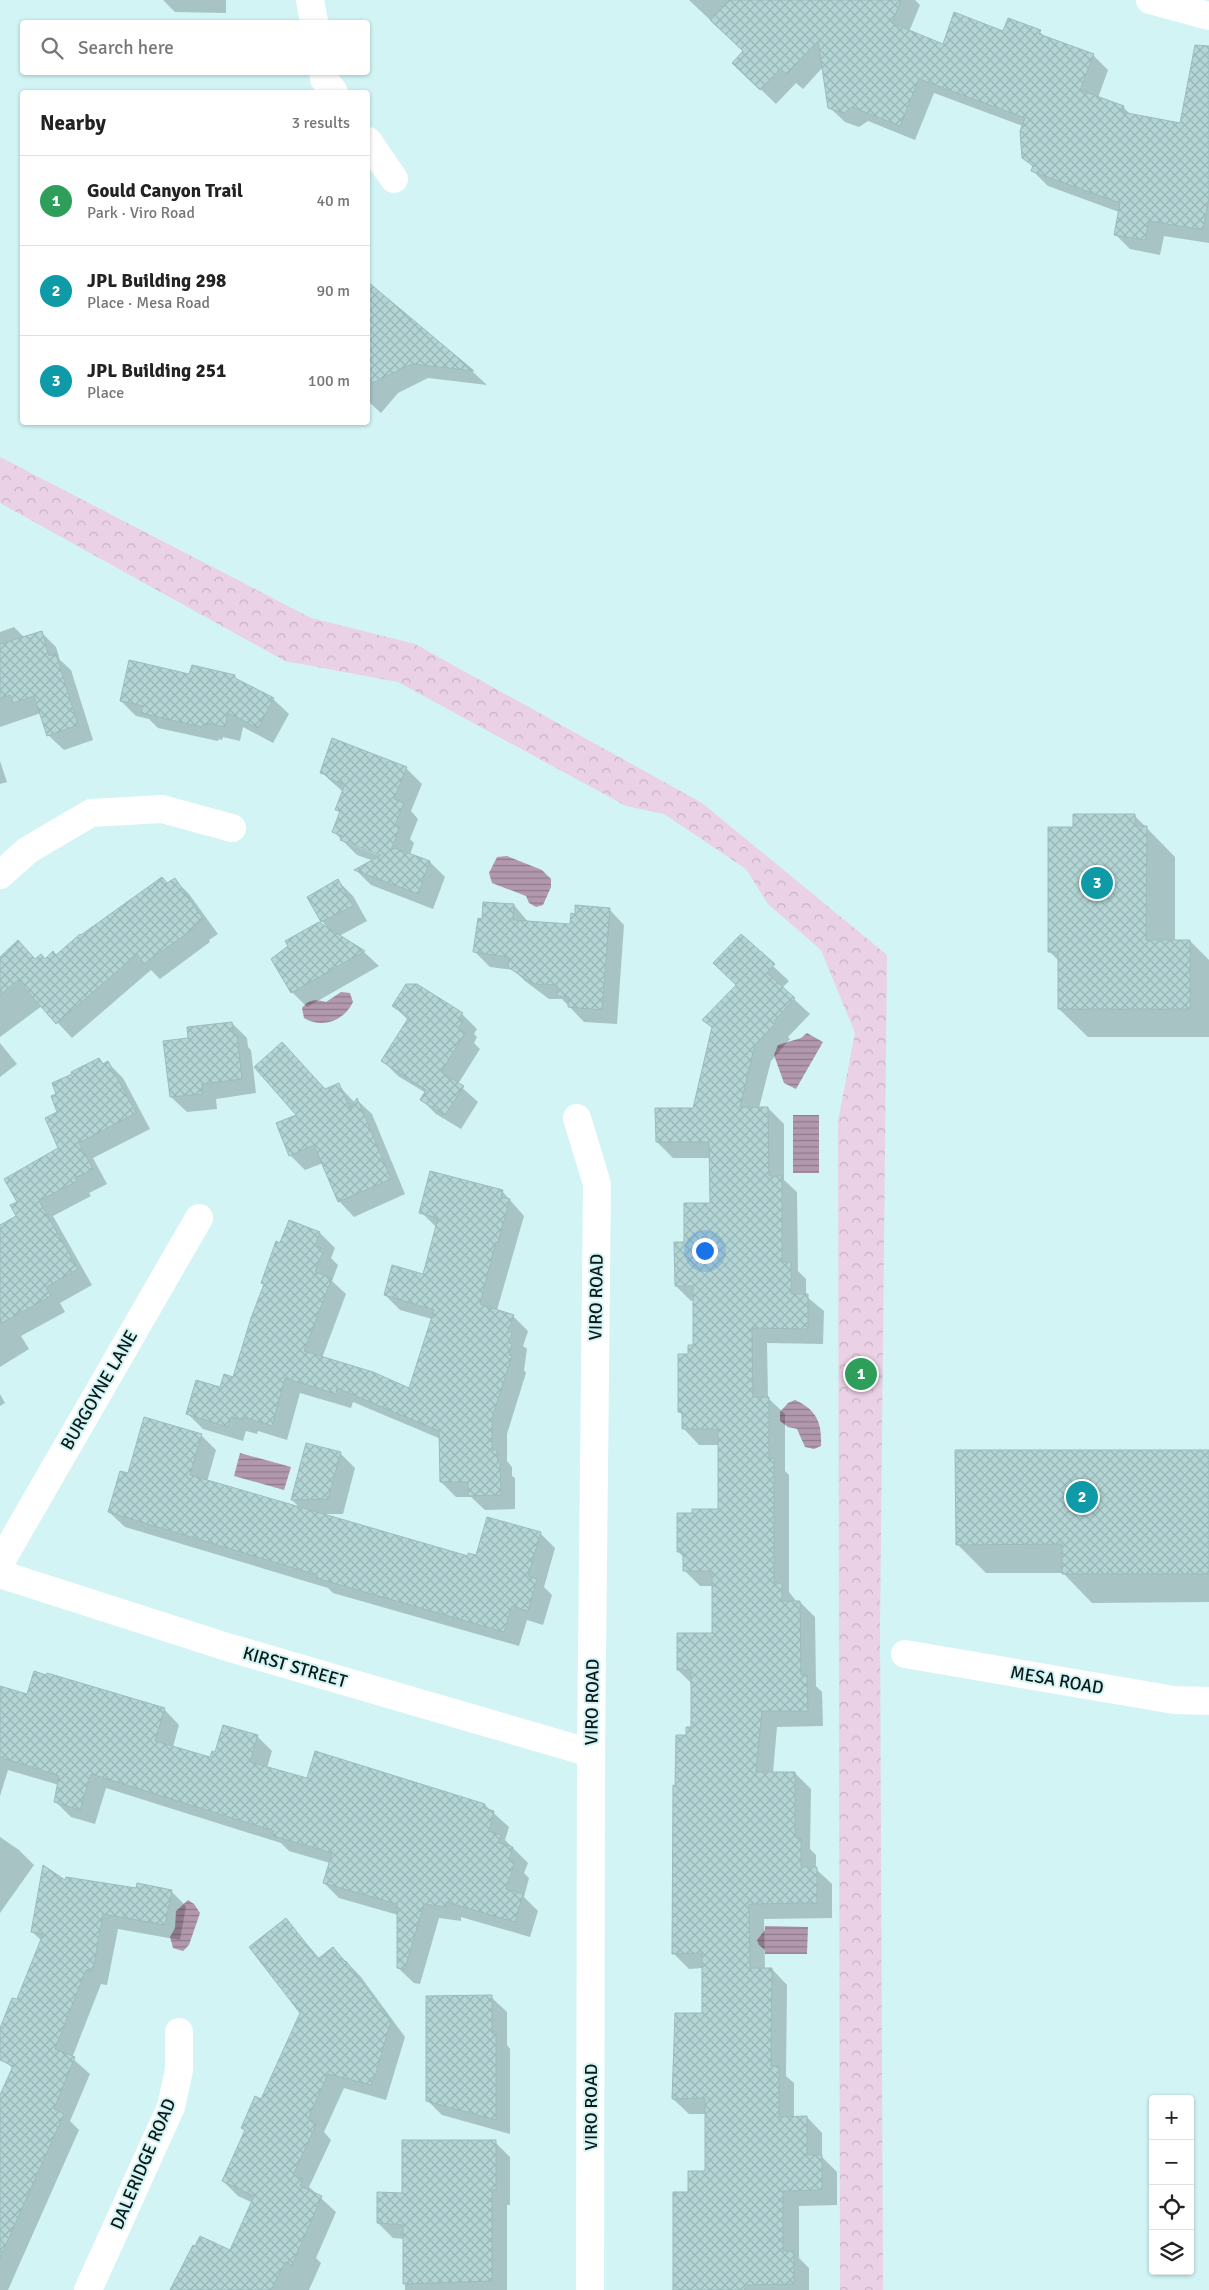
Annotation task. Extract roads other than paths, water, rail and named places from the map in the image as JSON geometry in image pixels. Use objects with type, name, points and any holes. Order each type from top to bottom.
[{"type":"street","points":[[310,0],[314,20]]},
{"type":"street","points":[[1150,0],[1209,16]]},
{"type":"street","points":[[324,75],[333,90]]},
{"type":"street","points":[[370,143],[394,179]]},
{"type":"street","points":[[0,875],[28,850],[91,813],[162,808],[232,828]]},
{"type":"street","name":"VIRO ROAD","points":[[577,1118],[598,1184],[591,1753],[590,2290]]},
{"type":"street","name":"BURGOYNE LANE","points":[[0,1563],[199,1218]]},
{"type":"street","name":"KIRST STREET","points":[[0,1574],[227,1648],[591,1753]]},
{"type":"street","name":"MESA ROAD","points":[[905,1654],[1174,1700],[1209,1701]]},
{"type":"street","name":"DALERIDGE ROAD","points":[[88,2290],[171,2107],[179,2070],[179,2032]]},
{"type":"place","name":"JPL Building 251","points":[[1097,883]]},
{"type":"place","name":"Gould Canyon Trail","points":[[861,1374]]},
{"type":"place","name":"JPL Building 298","points":[[1082,1497]]}]
